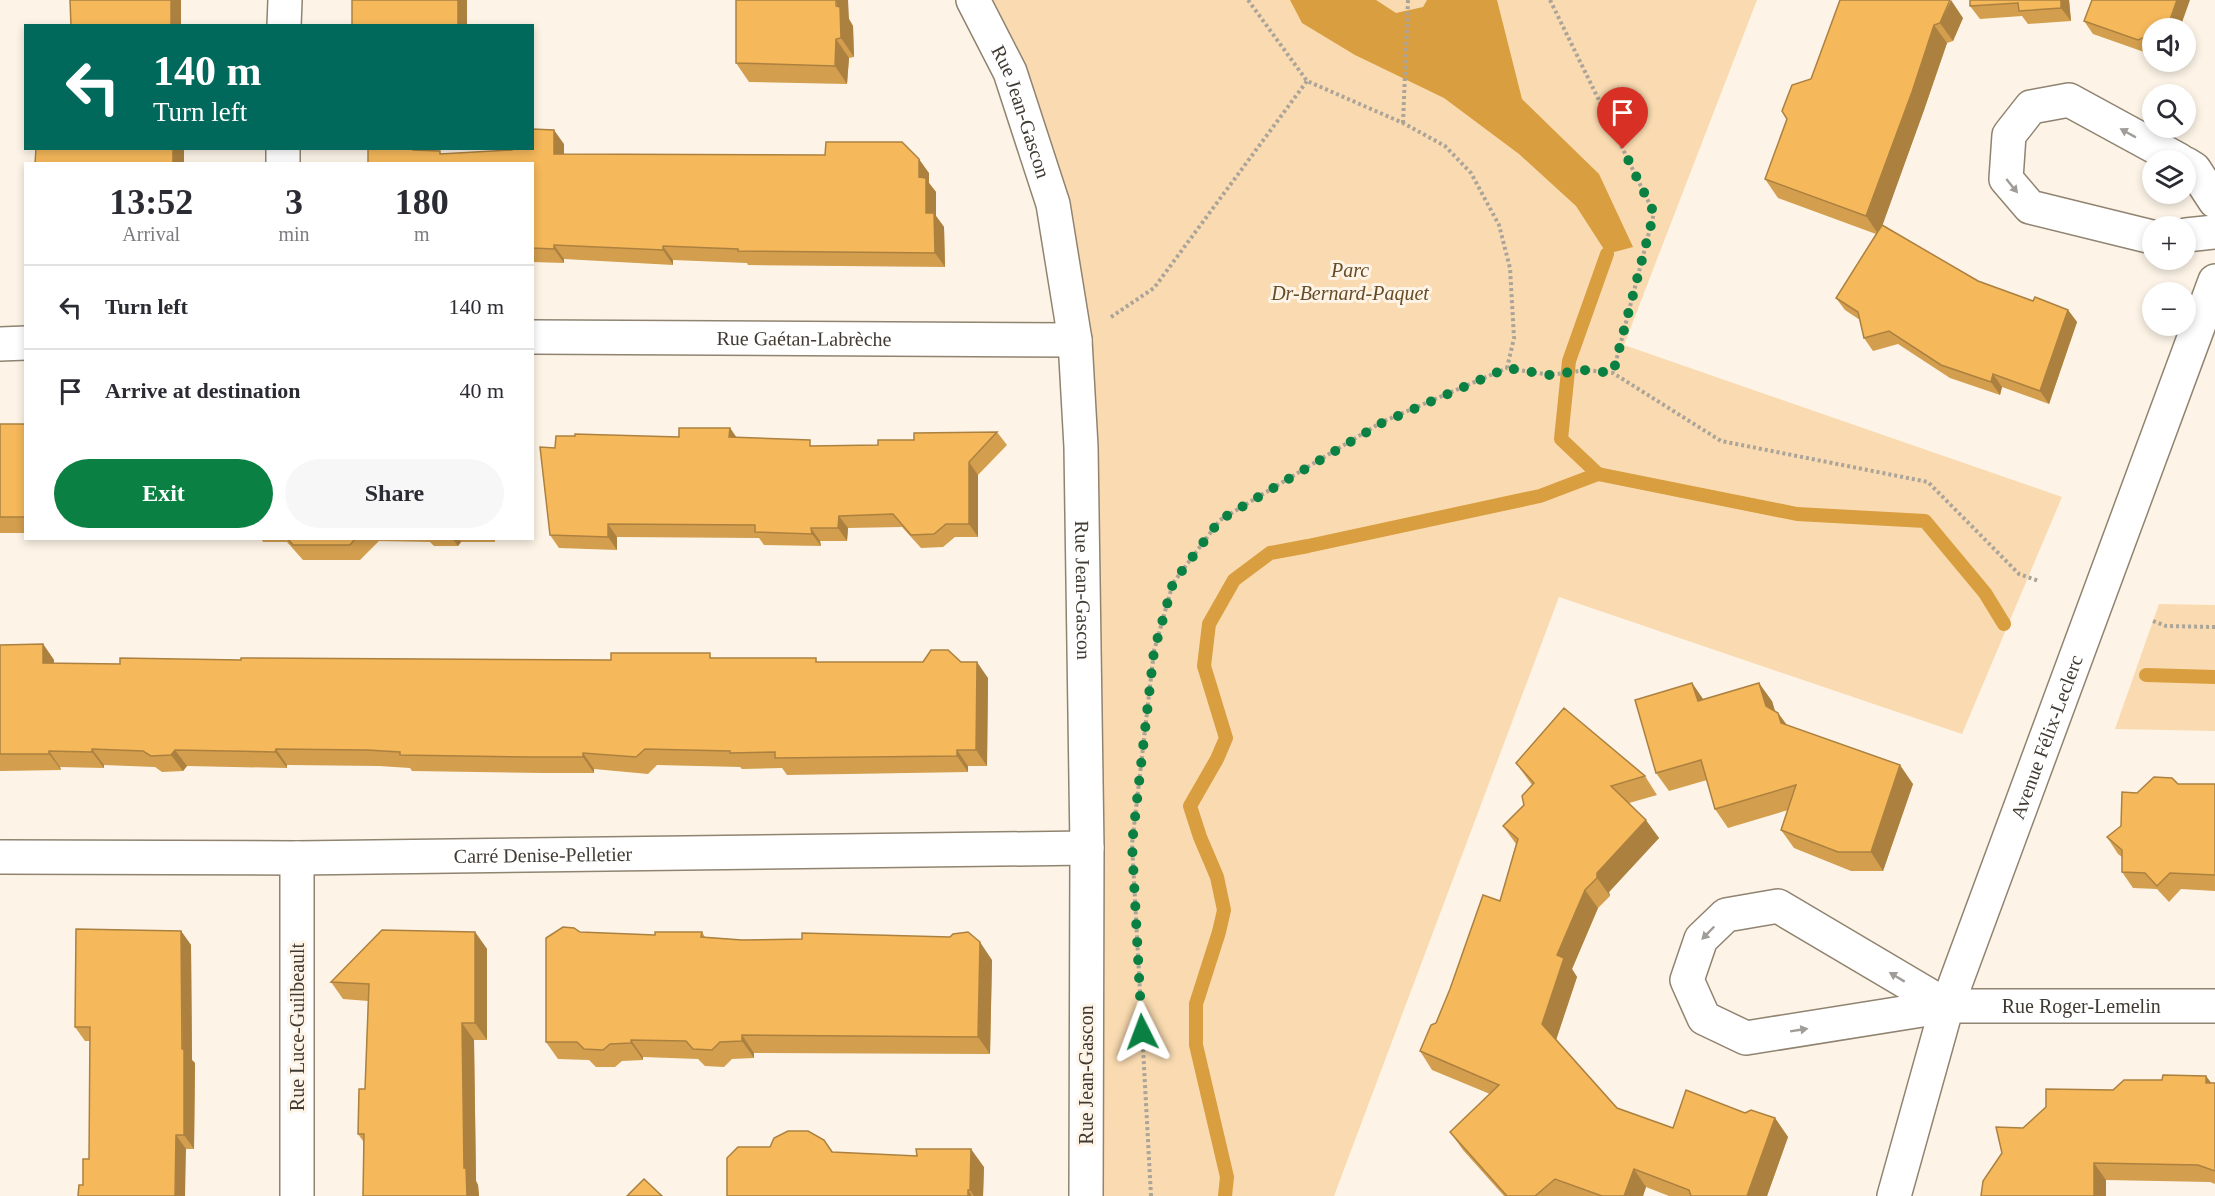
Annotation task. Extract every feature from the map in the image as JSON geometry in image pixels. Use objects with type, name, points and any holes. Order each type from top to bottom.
[{"type":"street","points":[[284,24],[285,0]]},
{"type":"street","name":"Rue Jean-Gascon","points":[[973,0],[1010,72],[1053,204],[1076,340],[1081,447],[1087,848],[1086,1196]]},
{"type":"street","points":[[2142,235],[2030,207],[2006,178],[2009,135],[2031,107],[2068,100],[2161,150]]},
{"type":"street","points":[[2196,172],[2215,201]]},
{"type":"street","points":[[2196,234],[2215,232]]},
{"type":"street","name":"Avenue Félix-Leclerc","points":[[1894,1196],[1947,1006],[2215,281]]},
{"type":"street","name":"Rue Gaétan-Labrèche","points":[[534,337],[1076,340]]},
{"type":"street","points":[[0,344],[24,343]]},
{"type":"street","name":"Carré Denise-Pelletier","points":[[0,857],[297,858],[1087,848]]},
{"type":"street","name":"Rue Luce-Guilbeault","points":[[297,858],[297,1196]]},
{"type":"street","name":"Rue Roger-Lemelin","points":[[1947,1006],[1778,906],[1726,915],[1701,939],[1687,981],[1704,1018],[1746,1038],[1947,1006],[2215,1006]]},
{"type":"path","points":[[1248,0],[1307,81],[1403,123],[1445,146],[1472,173],[1499,225],[1510,268],[1514,338],[1507,368]]},
{"type":"path","points":[[1403,123],[1408,0]]},
{"type":"path","points":[[1550,0],[1654,213],[1613,373]]},
{"type":"path","points":[[1076,340],[1154,288],[1307,81]]},
{"type":"path","points":[[1151,1196],[1132,844],[1154,651],[1173,583],[1220,520],[1382,423],[1507,368],[1550,375],[1586,370],[1613,373],[1721,441],[1928,482],[2019,574],[2039,581]]},
{"type":"path","points":[[2153,621],[2166,626],[2215,627]]},
{"type":"green space","name":"Parc Dr-Bernard-Paquet","points":[[973,0],[1757,0],[1624,345],[2062,497],[1962,734],[1559,597],[1334,1196],[1082,1196],[1081,447],[1053,204]]},
{"type":"green space","points":[[2159,604],[2215,605],[2215,731],[2115,729]]},
{"type":"shaded area","points":[[1290,0],[1376,0],[1396,13],[1423,7],[1427,0],[1497,0],[1522,99],[1599,174],[1633,247],[1607,254],[1576,206],[1519,154],[1444,98],[1355,55],[1302,23]]},
{"type":"building","points":[[70,0],[171,0],[171,24],[71,24]]},
{"type":"building","points":[[352,0],[458,0],[458,24],[352,24]]},
{"type":"building","points":[[736,0],[836,0],[836,6],[840,7],[841,38],[836,39],[835,66],[736,63]]},
{"type":"building","points":[[1840,0],[1950,0],[1940,23],[1934,25],[1866,216],[1765,179],[1787,119],[1782,111],[1792,85],[1811,79]]},
{"type":"building","points":[[1970,0],[2061,0],[2061,8],[2019,11],[2018,3],[1970,6]]},
{"type":"building","points":[[2092,0],[2177,0],[2171,18],[2142,18],[2142,38],[2138,40],[2084,21]]},
{"type":"building","points":[[534,129],[554,130],[554,154],[825,155],[826,142],[902,142],[919,159],[919,177],[926,178],[926,213],[934,213],[935,253],[738,251],[738,249],[663,246],[663,250],[554,245],[554,249],[534,248],[534,162],[368,162],[368,150],[440,151],[440,154],[534,150]]},
{"type":"building","points":[[36,150],[173,150],[173,162],[35,162]]},
{"type":"building","points":[[1882,225],[1978,281],[2033,301],[2035,297],[2068,310],[2040,391],[1993,374],[1991,382],[1941,365],[1889,331],[1864,338],[1858,312],[1836,298]]},
{"type":"building","points":[[0,424],[24,424],[24,517],[0,517]]},
{"type":"building","points":[[679,428],[730,428],[729,437],[810,440],[810,446],[878,445],[878,440],[914,440],[914,433],[997,432],[969,462],[969,524],[946,524],[934,534],[911,535],[893,514],[839,516],[838,528],[811,528],[812,534],[755,532],[755,525],[608,524],[608,537],[550,535],[540,447],[555,448],[556,436],[575,436],[575,434],[679,437]]},
{"type":"building","points":[[289,540],[354,540],[350,545],[293,545]]},
{"type":"building","points":[[43,644],[43,663],[120,664],[120,658],[611,660],[611,653],[710,653],[710,658],[816,658],[816,662],[923,662],[931,650],[948,650],[961,662],[977,662],[976,750],[957,750],[957,756],[775,758],[775,752],[730,753],[730,751],[645,749],[636,757],[583,753],[583,757],[400,755],[400,752],[367,750],[276,749],[275,752],[175,750],[171,755],[151,756],[143,751],[92,749],[92,752],[49,751],[49,754],[0,754],[0,645]]},
{"type":"building","points":[[1692,683],[1698,701],[1759,683],[1766,706],[1778,713],[1781,723],[1900,765],[1871,852],[1838,852],[1781,830],[1796,785],[1715,809],[1701,760],[1656,773],[1635,700]]},
{"type":"building","points":[[1564,708],[1645,776],[1611,786],[1646,820],[1597,873],[1597,878],[1585,890],[1557,955],[1564,958],[1542,1024],[1617,1108],[1673,1128],[1686,1090],[1745,1113],[1751,1110],[1775,1118],[1747,1196],[1691,1196],[1689,1190],[1634,1169],[1624,1196],[1602,1196],[1555,1179],[1535,1196],[1507,1196],[1450,1132],[1499,1085],[1420,1051],[1431,1025],[1436,1023],[1450,989],[1483,895],[1500,901],[1518,839],[1503,826],[1524,805],[1522,796],[1534,783],[1516,763]]},
{"type":"building","points":[[2154,777],[2172,778],[2178,784],[2215,784],[2215,875],[2170,873],[2157,886],[2145,873],[2122,872],[2122,850],[2107,837],[2121,826],[2122,792],[2137,793]]},
{"type":"building","points":[[563,927],[574,928],[580,932],[655,935],[655,932],[702,932],[701,937],[742,940],[802,939],[802,933],[950,937],[953,934],[968,932],[980,942],[978,1037],[742,1035],[742,1041],[720,1042],[712,1050],[693,1049],[686,1041],[631,1040],[631,1043],[610,1044],[603,1050],[584,1049],[577,1042],[546,1042],[546,938]]},
{"type":"building","points":[[76,929],[181,931],[184,1135],[176,1135],[175,1196],[78,1196],[79,1185],[83,1185],[83,1159],[89,1159],[90,1027],[75,1027]]},
{"type":"building","points":[[382,930],[475,932],[475,1023],[462,1023],[464,1168],[466,1168],[467,1196],[363,1196],[364,1134],[358,1134],[359,1089],[365,1089],[369,984],[331,982]]},
{"type":"building","points":[[2163,1075],[2206,1076],[2206,1083],[2215,1083],[2215,1171],[2198,1165],[2094,1163],[2094,1196],[1981,1196],[1983,1181],[2002,1153],[1996,1127],[2023,1128],[2046,1107],[2046,1089],[2113,1090],[2124,1080],[2162,1080]]},
{"type":"building","points":[[788,1131],[808,1131],[824,1140],[832,1152],[917,1156],[916,1149],[971,1149],[968,1196],[727,1196],[727,1158],[738,1147],[770,1147],[774,1138]]},
{"type":"building","points":[[644,1179],[662,1196],[627,1196]]},
{"type":"waterway","points":[[1607,254],[1569,361],[1561,439],[1598,474],[1797,514],[1925,521],[1985,593],[2004,624]]},
{"type":"waterway","points":[[1225,1196],[1227,1177],[1196,1045],[1196,1004],[1224,910],[1217,877],[1190,806],[1217,759],[1226,738],[1204,666],[1209,624],[1234,580],[1270,553],[1540,496],[1598,474]]},
{"type":"waterway","points":[[2146,675],[2215,677]]},
{"type":"route","points":[[1142,1032],[1132,844],[1154,651],[1173,583],[1220,520],[1382,423],[1507,368],[1550,375],[1586,370],[1613,373],[1654,213],[1623,149]]}]
